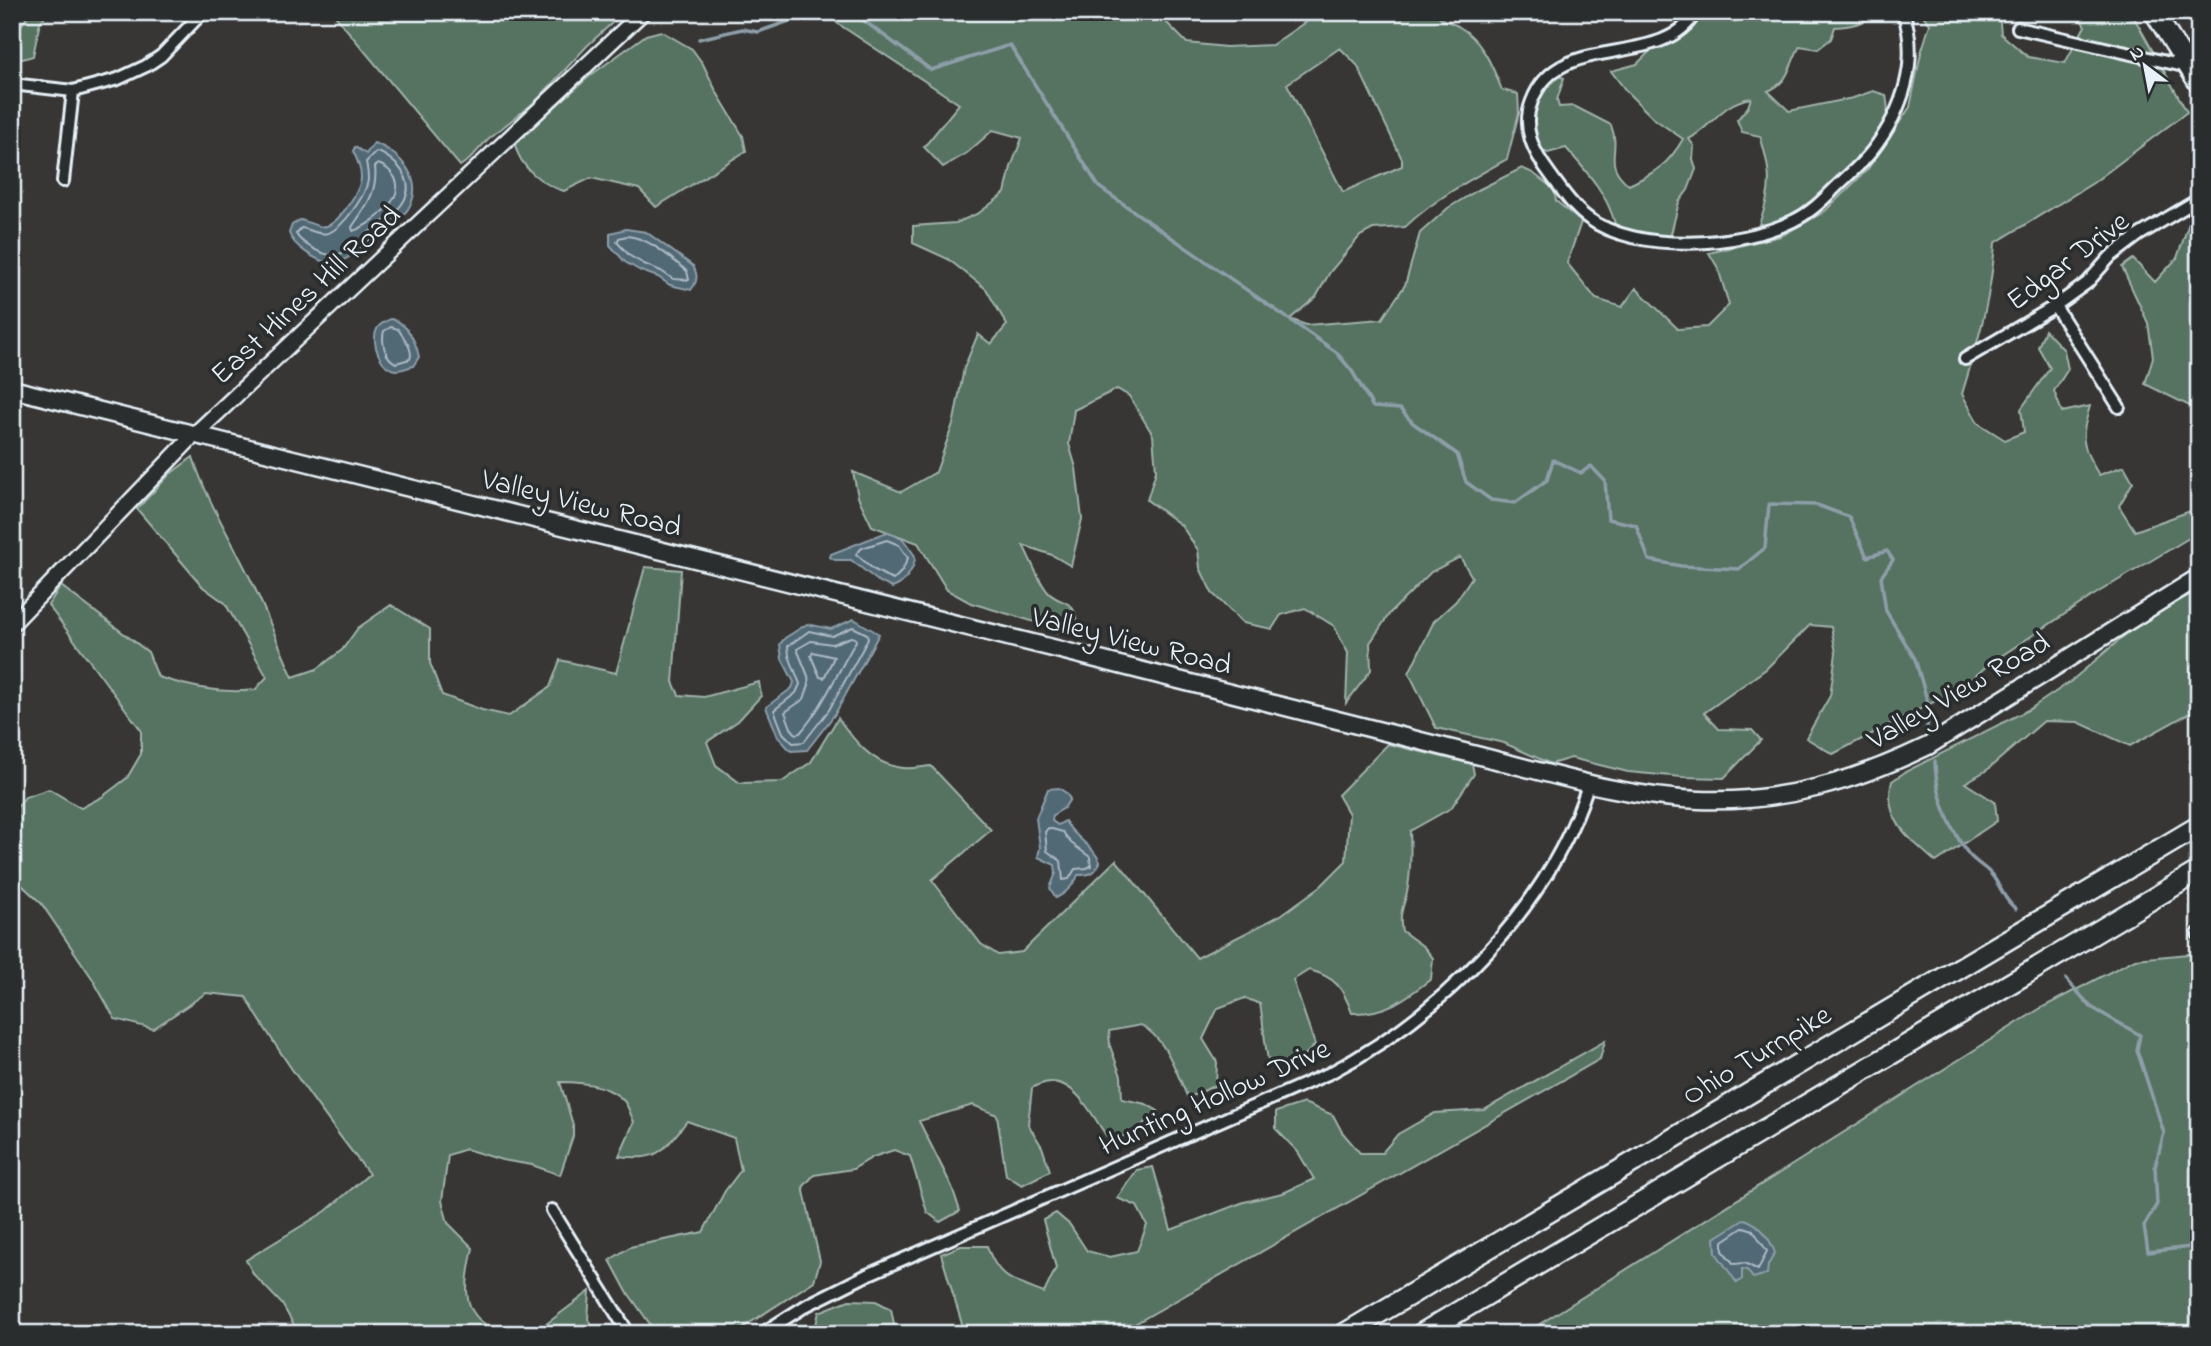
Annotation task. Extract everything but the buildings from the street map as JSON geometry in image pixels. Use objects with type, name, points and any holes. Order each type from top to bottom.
[{"type":"highway","name":"Ohio Turnpike","points":[[1344,1334],[2199,826]]},
{"type":"highway","points":[[1421,1334],[2199,871]]},
{"type":"main road","points":[[2154,12],[2199,84]]},
{"type":"main road","name":"Valley View Road","points":[[12,389],[1136,669],[1588,785],[1695,800],[1744,800],[1785,796],[1847,781],[1883,768],[1928,746],[2199,577]]},
{"type":"street","points":[[12,84],[73,91],[118,79],[146,66],[170,47],[203,12]]},
{"type":"street","name":"East Hines Hill Road","points":[[12,624],[194,435],[643,12]]},
{"type":"street","points":[[1696,12],[1679,32],[1662,40],[1565,63],[1544,79],[1532,98],[1528,131],[1532,146],[1542,164],[1589,219],[1622,233],[1664,242],[1724,240],[1782,227],[1810,212],[1872,151],[1900,102],[1911,49],[1910,33],[1903,12]]},
{"type":"street","points":[[2018,28],[2188,67]]},
{"type":"street","points":[[63,181],[73,91]]},
{"type":"street","name":"Edgar Drive","points":[[1965,359],[2055,306],[2087,283],[2120,250],[2199,199]]},
{"type":"street","points":[[2055,306],[2119,407]]},
{"type":"street","name":"Hunting Hollow Drive","points":[[761,1334],[807,1305],[867,1275],[1330,1073],[1360,1057],[1403,1028],[1458,982],[1500,936],[1543,879],[1580,812],[1588,785]]},
{"type":"street","points":[[552,1210],[629,1334]]},
{"type":"green space","points":[[20,12],[49,12],[40,22],[33,56],[12,62],[12,34],[27,19]]},
{"type":"green space","points":[[332,12],[624,12],[587,46],[536,101],[488,139],[460,166]]},
{"type":"green space","points":[[830,12],[1156,12],[1187,43],[1226,47],[1272,45],[1320,12],[1435,12],[1474,38],[1490,62],[1502,90],[1518,94],[1519,113],[1507,159],[1441,198],[1405,227],[1373,229],[1360,236],[1330,272],[1316,297],[1290,319],[1306,325],[1382,319],[1405,285],[1420,233],[1448,208],[1522,168],[1554,189],[1556,201],[1581,222],[1567,263],[1596,299],[1622,307],[1636,288],[1678,329],[1707,327],[1729,305],[1718,268],[1709,253],[1781,236],[1824,212],[1867,170],[1910,107],[1930,24],[1920,12],[1999,12],[2001,34],[2028,57],[2065,63],[2085,26],[2076,12],[2131,12],[2187,112],[2093,183],[1995,243],[1987,301],[1962,394],[1978,423],[2005,440],[2024,432],[2021,409],[2050,368],[2038,347],[2045,330],[2064,350],[2068,369],[2054,391],[2062,412],[2090,406],[2084,442],[2093,465],[2099,475],[2124,466],[2133,482],[2119,506],[2135,531],[2199,508],[2199,532],[2097,593],[1992,662],[1959,689],[1833,754],[1806,738],[1830,696],[1836,653],[1831,627],[1810,625],[1766,669],[1704,713],[1719,729],[1752,730],[1761,740],[1724,778],[1628,772],[1571,758],[1551,764],[1504,743],[1436,728],[1409,673],[1434,621],[1456,601],[1472,577],[1460,557],[1431,572],[1390,613],[1370,643],[1371,670],[1346,703],[1348,653],[1334,626],[1305,608],[1281,615],[1272,629],[1243,623],[1212,593],[1200,568],[1198,550],[1181,525],[1147,500],[1156,471],[1153,435],[1129,396],[1117,389],[1074,410],[1069,444],[1076,468],[1082,519],[1071,566],[1052,555],[1023,545],[1047,591],[1074,610],[1077,627],[1056,632],[1035,622],[971,603],[947,590],[918,543],[872,526],[858,497],[853,472],[901,492],[936,472],[954,421],[964,368],[978,334],[991,344],[1007,325],[986,289],[948,259],[913,243],[913,226],[956,223],[979,213],[1005,193],[1022,138],[993,130],[967,153],[943,167],[924,147],[959,104],[837,23]],"holes":[[[1340,48],[1357,65],[1402,159],[1402,166],[1343,192],[1287,84]]]},
{"type":"green space","points":[[1703,12],[1880,12],[1859,23],[1835,27],[1831,39],[1818,49],[1800,46],[1785,78],[1768,91],[1789,111],[1853,98],[1873,91],[1886,95],[1887,117],[1869,147],[1837,182],[1800,212],[1769,226],[1759,224],[1767,200],[1769,180],[1760,136],[1742,132],[1737,120],[1748,107],[1751,98],[1732,105],[1689,139],[1694,146],[1693,159],[1696,169],[1688,190],[1679,202],[1670,238],[1635,233],[1615,224],[1602,193],[1566,148],[1548,153],[1539,149],[1532,129],[1534,114],[1551,79],[1555,75],[1564,78],[1557,100],[1559,107],[1574,106],[1611,125],[1616,170],[1629,185],[1647,176],[1666,162],[1683,139],[1653,118],[1611,71],[1637,64],[1652,49],[1672,42],[1688,30]]},
{"type":"green space","points":[[661,31],[692,49],[703,64],[743,136],[746,151],[656,207],[639,189],[591,178],[564,191],[533,174],[521,160],[515,144],[591,75],[646,35]]},
{"type":"green space","points":[[2199,216],[2199,414],[2194,408],[2145,384],[2153,357],[2148,323],[2122,267],[2133,259],[2155,282],[2177,258],[2189,223]]},
{"type":"green space","points":[[193,457],[204,488],[254,587],[293,677],[317,669],[342,650],[358,628],[391,605],[430,629],[430,663],[442,695],[482,710],[509,716],[550,687],[560,660],[616,673],[645,567],[681,570],[673,682],[679,695],[704,697],[759,682],[761,696],[738,721],[707,742],[716,765],[740,783],[782,782],[811,762],[838,718],[856,741],[878,760],[901,768],[931,766],[991,830],[932,880],[981,944],[998,955],[1022,952],[1116,860],[1197,958],[1281,915],[1321,886],[1346,861],[1349,814],[1338,795],[1388,744],[1472,764],[1474,774],[1451,808],[1410,831],[1410,873],[1401,924],[1402,931],[1424,947],[1433,958],[1431,979],[1404,999],[1385,1008],[1352,1013],[1345,997],[1332,980],[1309,970],[1293,980],[1315,1045],[1299,1061],[1269,1064],[1260,1004],[1245,998],[1218,1008],[1203,1039],[1217,1062],[1216,1085],[1188,1098],[1170,1057],[1150,1031],[1141,1025],[1109,1031],[1110,1046],[1121,1076],[1122,1099],[1146,1104],[1158,1111],[1134,1132],[1110,1141],[1087,1106],[1069,1088],[1058,1083],[1046,1083],[1032,1088],[1028,1124],[1042,1147],[1050,1171],[1022,1185],[1006,1175],[997,1115],[973,1105],[919,1121],[952,1187],[960,1211],[940,1222],[927,1212],[910,1156],[894,1150],[873,1157],[853,1169],[814,1175],[803,1187],[820,1261],[814,1281],[733,1334],[657,1334],[626,1290],[610,1260],[630,1247],[703,1232],[725,1191],[741,1170],[734,1138],[687,1121],[659,1152],[643,1157],[619,1156],[634,1122],[624,1101],[603,1088],[560,1082],[573,1125],[573,1136],[560,1175],[532,1165],[502,1160],[466,1149],[448,1155],[442,1201],[448,1223],[473,1248],[467,1279],[468,1299],[477,1317],[504,1334],[299,1334],[282,1304],[254,1275],[246,1260],[326,1211],[369,1174],[274,1043],[246,997],[206,993],[153,1029],[115,1019],[92,978],[41,903],[12,876],[12,814],[25,797],[49,789],[81,808],[102,797],[127,778],[141,754],[141,730],[48,605],[61,586],[148,652],[158,677],[194,687],[230,691],[255,690],[267,677],[225,603],[203,587],[137,509],[170,474]]},
{"type":"green space","points":[[2199,590],[2199,708],[2130,746],[2078,722],[2044,721],[1987,770],[1965,783],[1995,802],[1997,821],[1936,862],[1900,827],[1891,806],[1892,781],[2030,709],[2070,682],[2144,619]]},
{"type":"green space","points":[[2189,954],[2199,957],[2199,1326],[2185,1334],[1524,1334],[2041,1008],[2135,959]]},
{"type":"green space","points":[[1605,1041],[1600,1059],[1117,1334],[965,1334],[941,1254],[961,1246],[987,1246],[996,1266],[1008,1277],[1044,1293],[1056,1268],[1043,1220],[1056,1213],[1070,1225],[1087,1251],[1110,1257],[1137,1251],[1147,1225],[1137,1206],[1117,1198],[1137,1170],[1153,1167],[1171,1230],[1244,1202],[1283,1193],[1314,1179],[1298,1152],[1276,1129],[1276,1112],[1304,1103],[1333,1115],[1342,1132],[1360,1153],[1382,1153],[1398,1134],[1435,1113],[1484,1110]]},
{"type":"green space","points":[[590,1291],[588,1319],[599,1334],[533,1334]]},
{"type":"green space","points":[[849,1300],[876,1301],[891,1309],[896,1334],[826,1334],[815,1329],[819,1312]]},
{"type":"water","points":[[374,143],[393,153],[408,169],[414,188],[413,198],[405,213],[358,251],[336,263],[324,262],[300,248],[291,238],[289,233],[292,225],[300,220],[324,227],[343,212],[361,177],[353,151],[355,147],[366,154]]},
{"type":"water","points":[[626,229],[646,232],[693,266],[696,278],[691,290],[670,285],[625,262],[610,245],[610,233]]},
{"type":"water","points":[[391,319],[406,328],[416,345],[419,357],[413,366],[391,369],[378,354],[375,334],[381,324]]},
{"type":"water","points":[[887,532],[903,539],[915,556],[908,575],[892,588],[878,581],[851,560],[835,560],[830,557],[831,554]]},
{"type":"water","points":[[854,619],[879,634],[835,714],[807,750],[791,751],[778,737],[766,707],[792,688],[794,682],[782,659],[780,644],[807,624],[831,629]]},
{"type":"water","points":[[1059,788],[1070,799],[1064,808],[1053,815],[1052,821],[1058,825],[1065,821],[1100,862],[1092,873],[1078,875],[1075,882],[1056,898],[1050,888],[1056,873],[1055,865],[1038,857],[1040,847],[1036,818],[1048,789]]},
{"type":"water","points":[[1745,1219],[1764,1232],[1775,1253],[1768,1265],[1767,1274],[1753,1278],[1747,1270],[1742,1269],[1742,1279],[1737,1283],[1716,1253],[1715,1238]]},
{"type":"waterway","points":[[699,39],[742,29],[758,32],[792,20],[820,20],[839,12]]},
{"type":"waterway","points":[[852,12],[931,70],[1010,45],[1099,187],[1336,352],[1352,371],[1373,407],[1400,409],[1413,423],[1457,454],[1466,482],[1491,500],[1515,503],[1547,480],[1553,460],[1581,473],[1591,466],[1605,481],[1608,519],[1636,525],[1649,560],[1681,566],[1739,569],[1765,548],[1769,504],[1817,505],[1849,517],[1867,557],[1887,551],[1893,560],[1881,577],[1886,611],[1915,659],[1930,710],[1926,732]]},
{"type":"waterway","points":[[1935,761],[1940,796],[1960,842],[1969,855],[1991,874],[2016,909]]},
{"type":"waterway","points":[[2066,979],[2091,1007],[2140,1035],[2137,1050],[2164,1133],[2155,1167],[2157,1204],[2144,1226],[2148,1252],[2199,1246]]},
{"type":"waterway","points":[[2183,1334],[2199,1323]]}]
